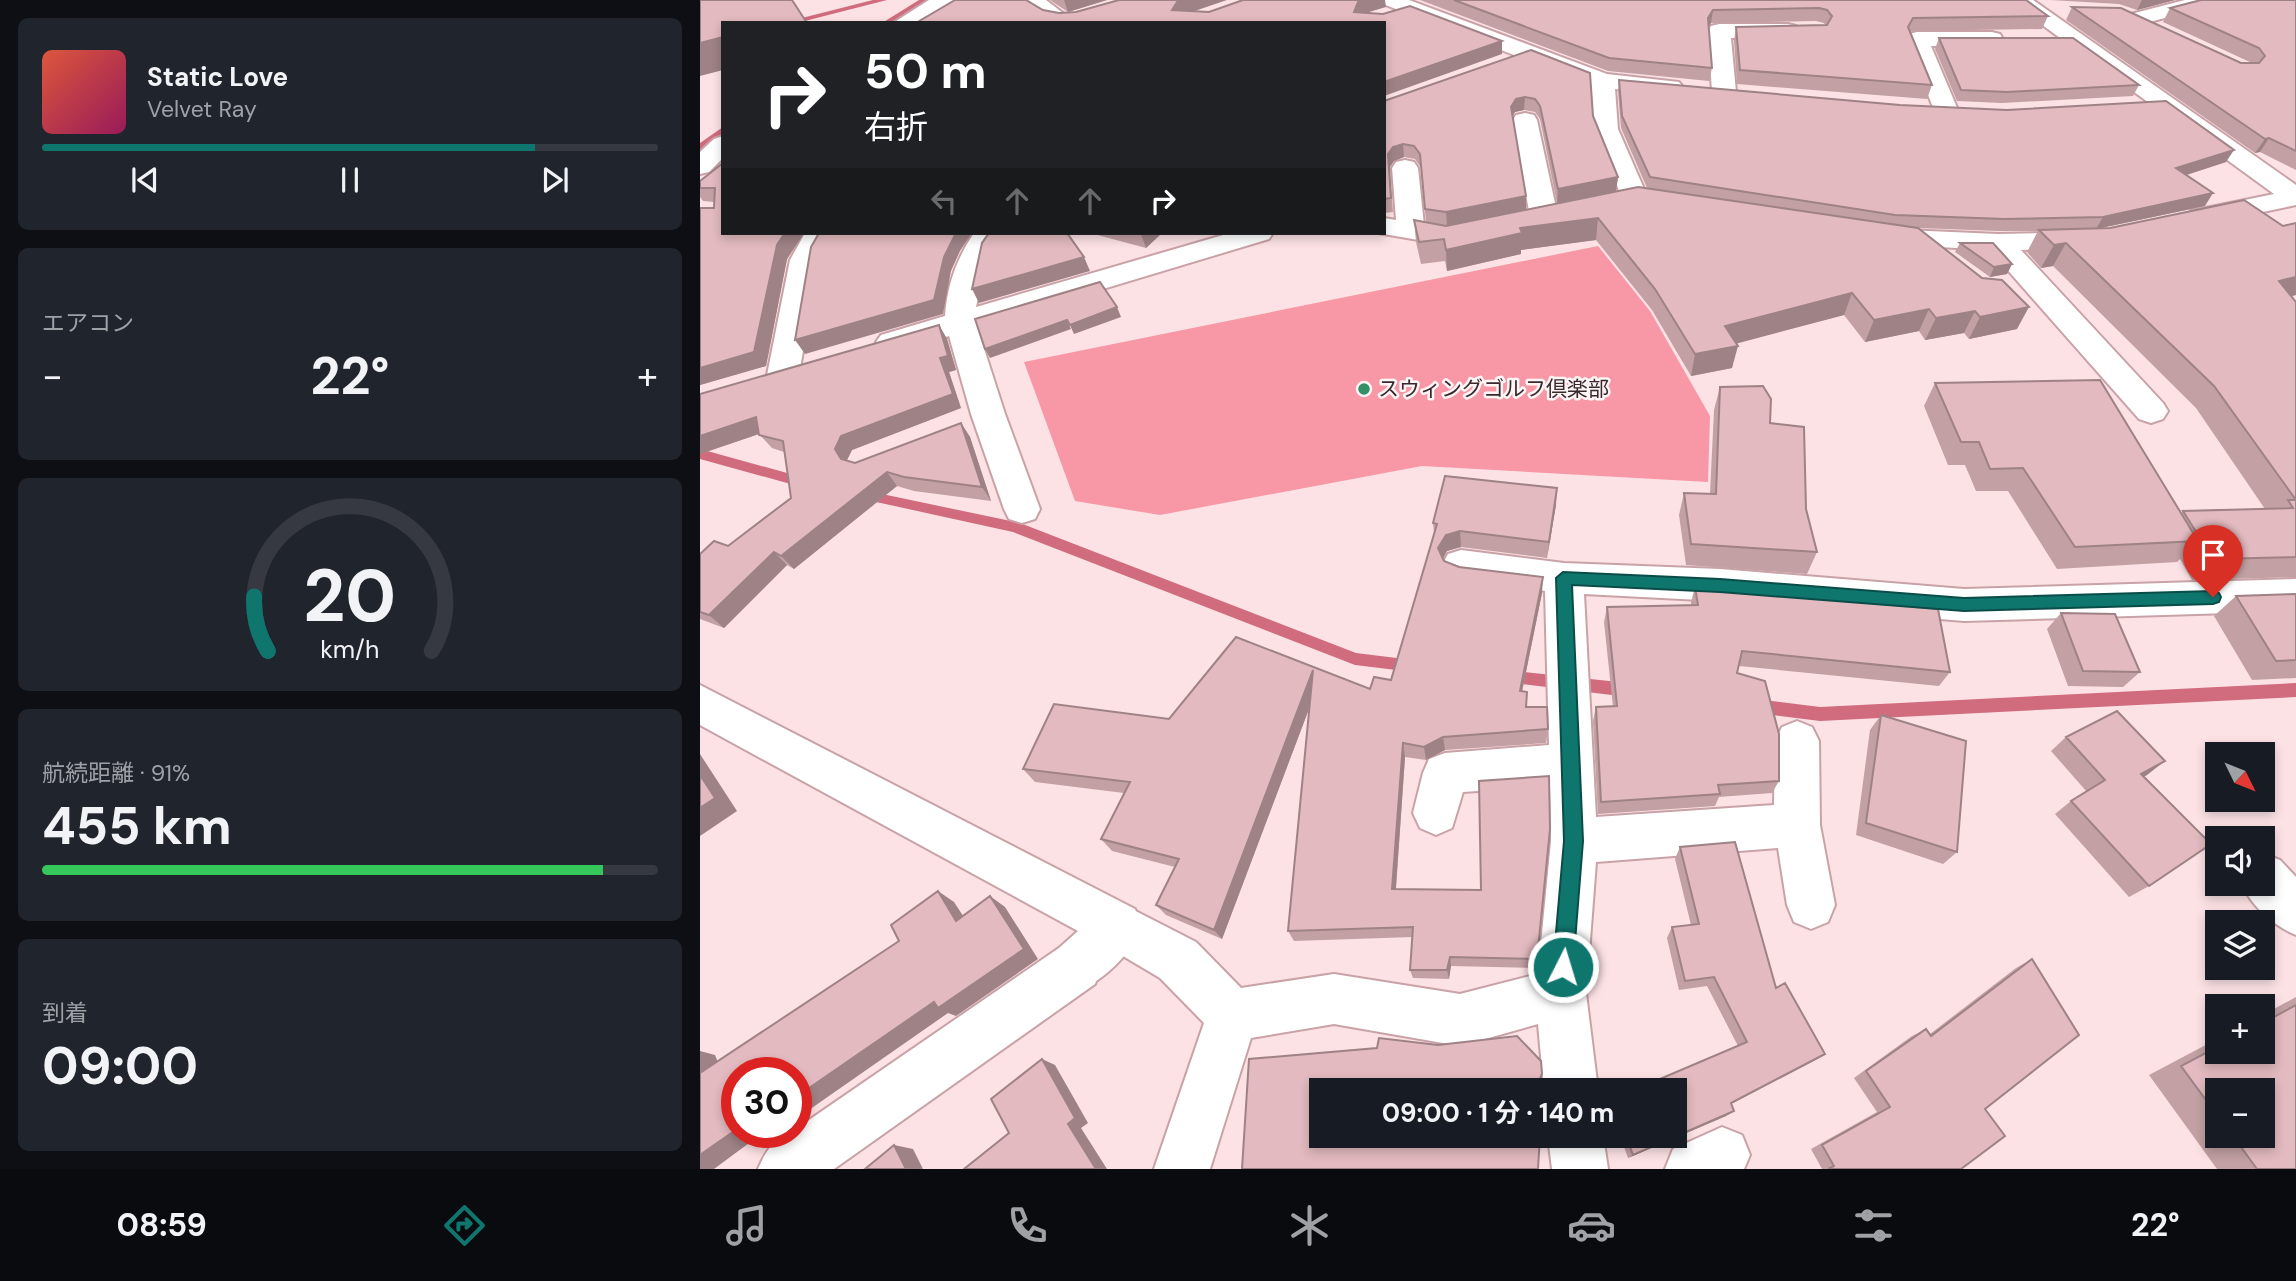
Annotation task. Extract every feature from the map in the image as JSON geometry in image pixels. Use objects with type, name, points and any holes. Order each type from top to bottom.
[{"type":"street","points":[[894,20],[913,0]]},
{"type":"street","points":[[894,20],[944,0]]},
{"type":"street","points":[[1032,0],[1061,21]]},
{"type":"street","points":[[2171,37],[2127,17],[2209,0]]},
{"type":"street","points":[[2027,5],[2071,11]]},
{"type":"street","points":[[2027,5],[2162,104],[2296,197],[2171,224]]},
{"type":"street","points":[[1385,10],[1413,8],[1603,81],[1750,94]]},
{"type":"street","points":[[1070,21],[1090,15]]},
{"type":"street","points":[[1724,92],[1718,31],[1815,31]]},
{"type":"street","points":[[1946,110],[1917,39],[2010,39]]},
{"type":"street","points":[[2036,39],[2076,39]]},
{"type":"street","points":[[1496,68],[1533,53]]},
{"type":"street","points":[[1603,81],[1606,129],[1636,201]]},
{"type":"street","points":[[2122,106],[2162,104]]},
{"type":"street","points":[[1921,109],[1974,112]]},
{"type":"street","points":[[1405,168],[1398,228],[1447,237],[1533,220],[1525,120]]},
{"type":"street","points":[[700,136],[721,121]]},
{"type":"street","points":[[700,166],[721,146]]},
{"type":"street","points":[[1850,232],[1917,239],[1998,242],[2109,237]]},
{"type":"street","points":[[816,365],[771,379],[804,260],[818,235]]},
{"type":"street","points":[[987,235],[973,256],[961,301],[960,322],[976,419],[1022,509]]},
{"type":"street","points":[[867,350],[1252,235]]},
{"type":"street","points":[[1917,239],[1955,269]]},
{"type":"street","points":[[1998,242],[2151,411]]},
{"type":"street","points":[[1461,565],[1563,578],[1720,585],[1964,605],[2296,595]]},
{"type":"street","points":[[1563,578],[1574,841],[1561,993],[1570,1078]]},
{"type":"street","points":[[708,717],[1118,926],[1178,960],[1231,1015]]},
{"type":"street","points":[[1797,741],[1797,825],[1811,905]]},
{"type":"street","points":[[1436,813],[1445,773],[1570,764]]},
{"type":"street","points":[[1574,841],[1797,825]]},
{"type":"street","points":[[2275,889],[2296,911]]},
{"type":"street","points":[[786,1169],[1077,966],[1118,926]]},
{"type":"street","points":[[1231,1015],[1335,999],[1460,1020],[1561,993]]},
{"type":"street","points":[[1182,1169],[1231,1015]]},
{"type":"street","points":[[1577,1148],[1580,1169]]},
{"type":"shaded area","name":"スウィングゴルフ倶楽部","points":[[1598,246],[1650,311],[1710,416],[1708,482],[1422,466],[1160,515],[1075,501],[1024,362]]},
{"type":"building","points":[[700,0],[792,0],[806,21],[721,21],[721,38],[700,43]]},
{"type":"building","points":[[955,0],[1026,0],[1043,10],[1059,13],[1076,12],[1119,0],[1184,0],[1177,2],[1172,10],[1209,12],[1243,0],[1366,0],[1358,2],[1354,12],[1383,14],[1410,6],[1502,41],[1386,81],[1386,21],[919,21]]},
{"type":"building","points":[[1454,0],[2026,0],[2048,16],[1913,18],[1908,27],[1932,85],[1740,70],[1736,27],[1827,25],[1832,16],[1827,10],[1819,8],[1713,10],[1708,18],[1712,68],[1609,58]]},
{"type":"building","points":[[2201,0],[2296,0],[2296,151],[2269,138],[2265,139],[2072,7],[2121,8],[2241,63],[2259,63],[2265,56],[2259,48],[2170,8]]},
{"type":"building","points":[[1939,38],[2073,38],[2139,85],[2007,92],[1961,90]]},
{"type":"building","points":[[1531,50],[1590,73],[1593,116],[1618,177],[1558,189],[1540,106],[1535,99],[1525,97],[1516,99],[1511,107],[1526,196],[1446,212],[1425,209],[1420,154],[1414,146],[1403,144],[1393,147],[1388,154],[1391,198],[1386,199],[1386,100]]},
{"type":"building","points":[[1619,80],[1900,105],[2007,110],[2166,101],[2234,150],[2176,168],[2213,193],[2103,217],[2004,219],[1895,215],[1650,177],[1622,116]]},
{"type":"building","points":[[721,165],[721,235],[784,235],[777,245],[754,352],[700,368],[700,208],[714,208],[715,188],[700,188],[700,181]]},
{"type":"building","points":[[1638,187],[1918,228],[1982,278],[2002,280],[2029,307],[1980,317],[1975,311],[1936,318],[1929,309],[1874,320],[1852,293],[1725,326],[1738,346],[1695,354],[1655,289],[1598,218],[1520,228],[1522,233],[1446,250],[1444,239],[1419,242],[1414,220],[1446,226]]},
{"type":"building","points":[[2244,200],[2283,226],[2296,223],[2296,277],[2279,281],[2296,302],[2296,500],[2214,386],[2066,243],[2054,245],[2039,230],[2110,228]]},
{"type":"building","points":[[818,235],[955,235],[944,257],[934,300],[795,340],[811,247]]},
{"type":"building","points":[[988,235],[1068,235],[1084,257],[972,289],[982,243]]},
{"type":"building","points":[[1960,243],[1993,243],[2012,264],[1994,267]]},
{"type":"building","points":[[1100,282],[1117,307],[1070,325],[1067,320],[985,349],[975,319]]},
{"type":"building","points":[[939,325],[948,356],[940,358],[953,394],[841,436],[835,449],[841,459],[855,463],[961,423],[982,487],[904,477],[887,472],[781,556],[774,552],[709,615],[700,612],[700,554],[714,541],[728,546],[791,498],[783,441],[759,435],[756,417],[700,436],[700,394]]},
{"type":"building","points":[[2100,380],[2198,541],[2075,547],[2023,468],[1990,469],[1979,442],[1961,442],[1935,383]]},
{"type":"building","points":[[1763,386],[1771,399],[1770,423],[1804,427],[1806,509],[1817,552],[1691,544],[1684,493],[1716,494],[1720,387]]},
{"type":"building","points":[[1445,476],[1557,488],[1549,542],[1460,531],[1446,535],[1438,548],[1444,561],[1459,567],[1543,577],[1520,691],[1527,692],[1526,707],[1547,707],[1548,729],[1443,737],[1424,747],[1403,743],[1392,889],[1481,890],[1479,781],[1549,776],[1550,829],[1537,959],[1450,957],[1447,970],[1410,970],[1413,927],[1288,931],[1313,670],[1214,930],[1156,905],[1179,859],[1101,839],[1130,782],[1023,769],[1054,704],[1169,719],[1236,637],[1370,689],[1374,677],[1391,680],[1437,524],[1433,523]]},
{"type":"building","points":[[2288,500],[2296,500],[2296,557],[2213,559],[2183,511],[2293,508]]},
{"type":"building","points":[[1695,587],[1824,596],[1824,599],[1938,609],[1950,672],[1742,651],[1737,673],[1765,681],[1779,734],[1779,781],[1718,785],[1720,794],[1601,802],[1596,707],[1617,706],[1607,607],[1698,605]]},
{"type":"building","points":[[2296,594],[2296,660],[2276,661],[2236,596]]},
{"type":"building","points":[[2061,613],[2115,614],[2140,672],[2083,671]]},
{"type":"building","points":[[2117,711],[2165,761],[2141,774],[2205,838],[2205,848],[2149,886],[2071,801],[2105,780],[2066,737]]},
{"type":"building","points":[[1881,715],[1966,741],[1957,852],[1866,823]]},
{"type":"building","points":[[700,775],[715,798],[700,808]]},
{"type":"building","points":[[1735,842],[1776,988],[1785,983],[1825,1054],[1731,1103],[1734,1111],[1687,1131],[1687,1078],[1662,1078],[1747,1042],[1714,977],[1685,981],[1672,927],[1699,924],[1680,847]]},
{"type":"building","points":[[938,891],[956,921],[990,896],[1024,949],[938,1008],[934,1002],[812,1086],[812,1057],[724,1057],[899,941],[891,925]]},
{"type":"building","points":[[2032,959],[2079,1035],[1985,1109],[2005,1136],[1961,1169],[1828,1169],[1834,1166],[1822,1145],[1890,1107],[1866,1071],[1926,1029],[1931,1036]]},
{"type":"building","points":[[2296,1005],[2296,1169],[2257,1169],[2242,1148],[2275,1148],[2275,1078],[2205,1078],[2205,1099],[2181,1066],[2205,1053],[2205,1064],[2275,1064],[2275,1016]]},
{"type":"building","points":[[1517,1036],[1541,1061],[1542,1074],[1540,1078],[1309,1078],[1309,1148],[1539,1148],[1538,1169],[1242,1169],[1249,1059],[1377,1048],[1379,1038],[1438,1045]]},
{"type":"building","points":[[721,1059],[721,1140],[700,1155],[700,1073]]},
{"type":"building","points":[[1042,1059],[1075,1118],[1068,1124],[1096,1169],[964,1169],[1009,1133],[991,1099]]},
{"type":"building","points":[[894,1145],[906,1169],[865,1169]]},
{"type":"building","points":[[1630,1148],[1649,1148],[1633,1155]]},
{"type":"waterway","points":[[794,21],[883,0]]},
{"type":"waterway","points":[[889,21],[924,0]]},
{"type":"waterway","points":[[700,147],[721,131]]},
{"type":"waterway","points":[[700,454],[805,483]]},
{"type":"waterway","points":[[863,495],[1015,527],[1355,659],[1413,666]]},
{"type":"waterway","points":[[1506,676],[1628,690]]},
{"type":"waterway","points":[[1756,706],[1820,714],[2296,690]]},
{"type":"place","name":"スウィングゴルフ倶楽部","points":[[1364,389]]},
{"type":"route","points":[[1563,967],[1574,841],[1563,578],[1720,585],[1964,605],[2213,597]]}]
